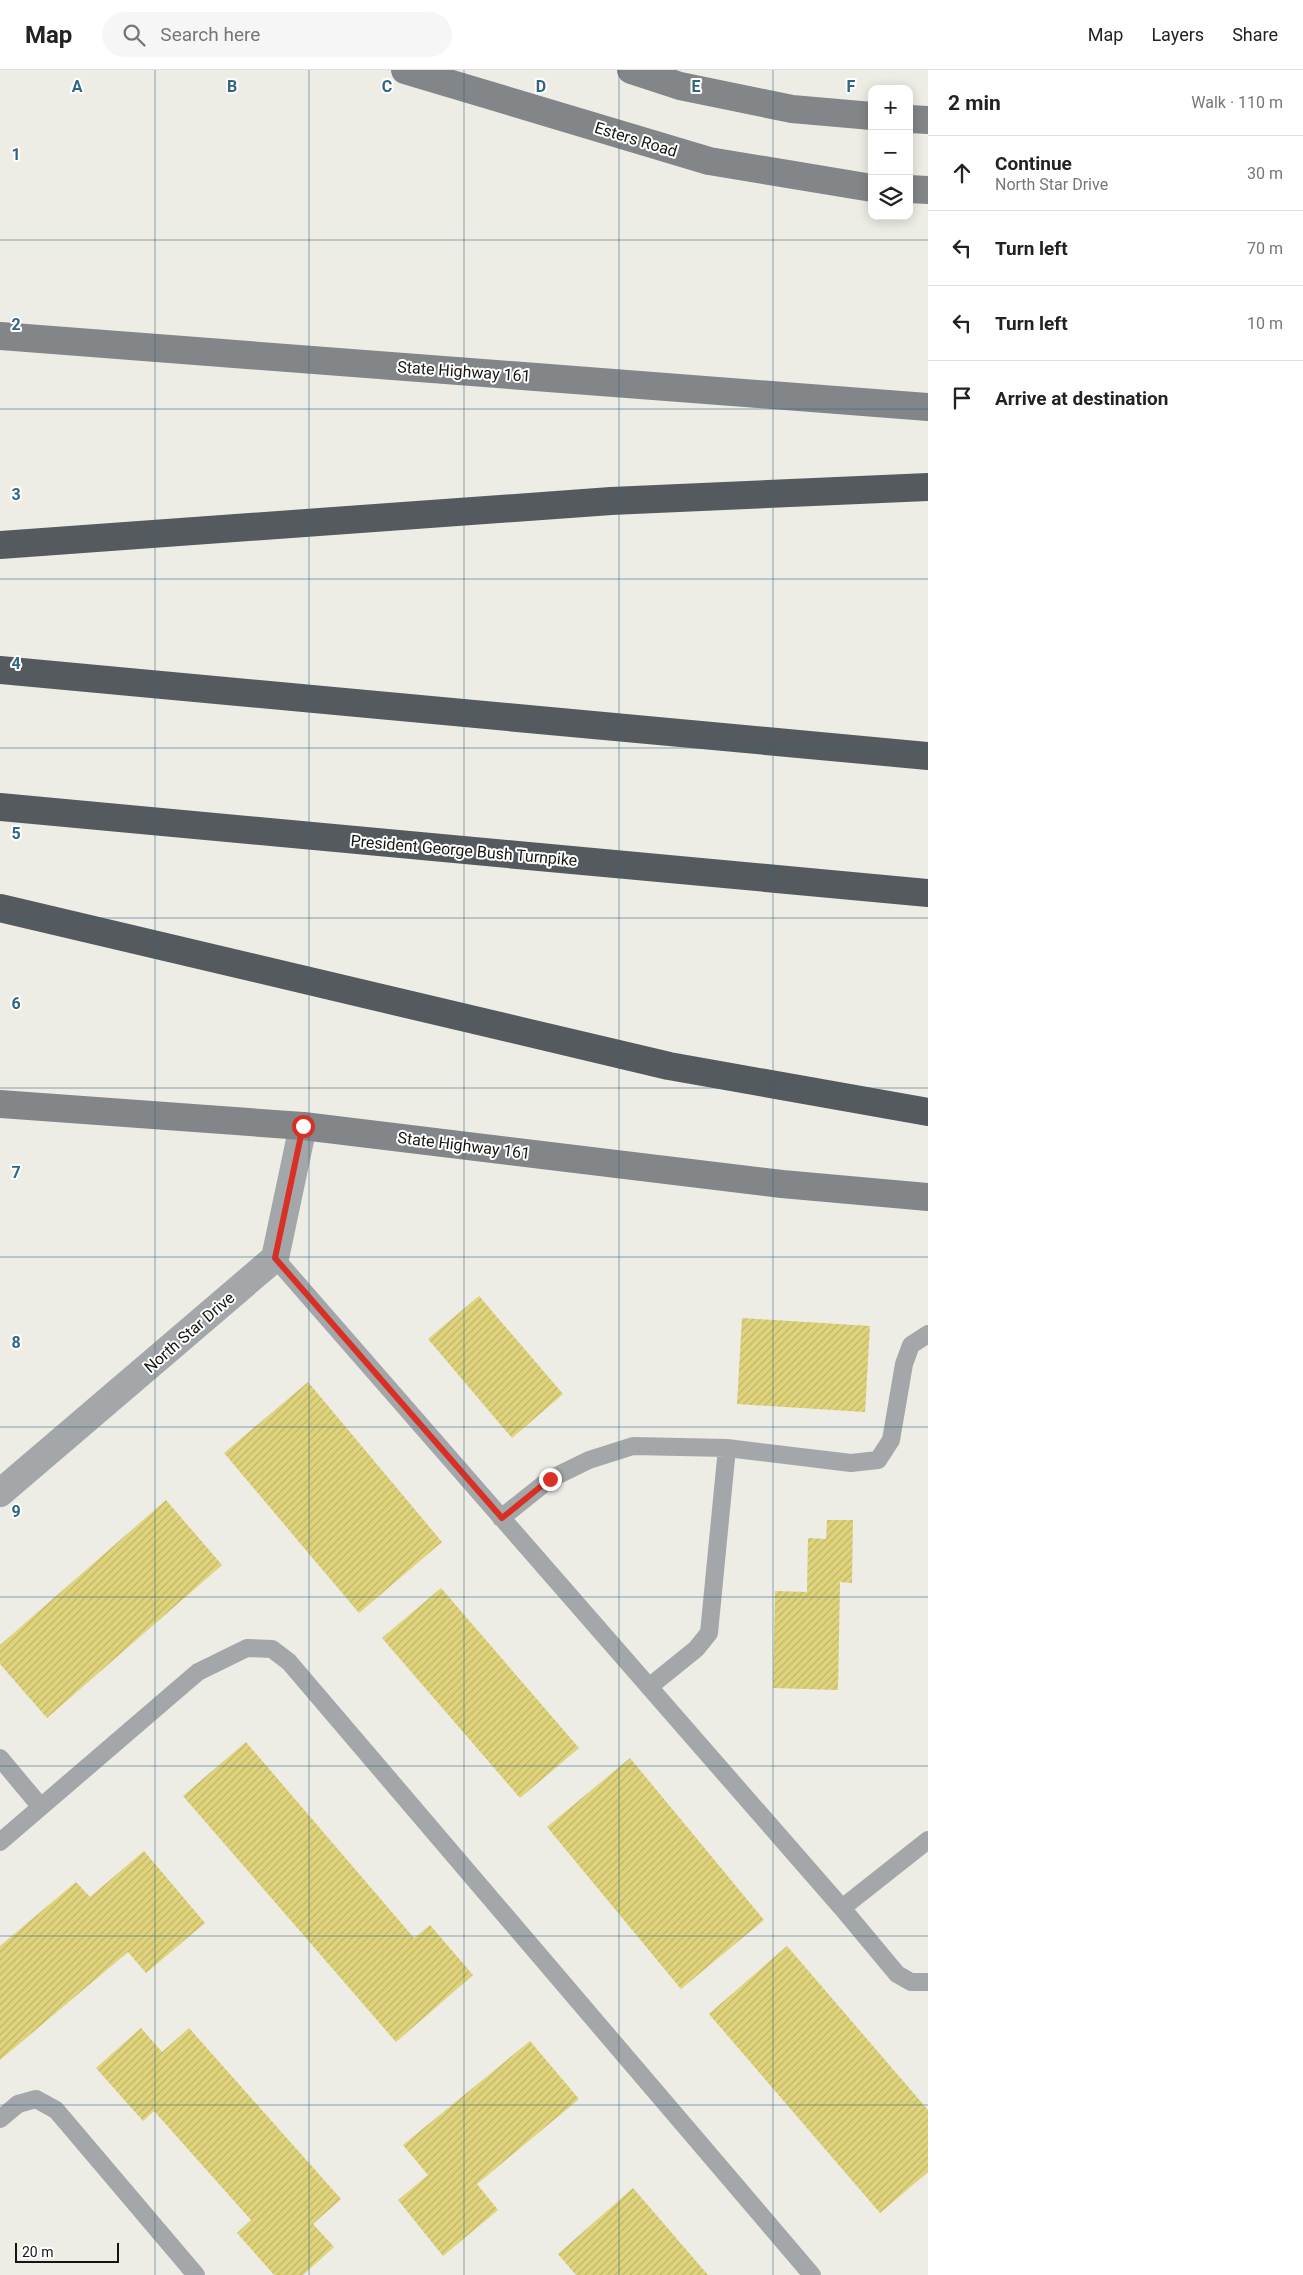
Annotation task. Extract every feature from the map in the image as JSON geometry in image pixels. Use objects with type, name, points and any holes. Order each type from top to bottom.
[{"type":"highway","points":[[0,545],[611,500],[928,487]]},
{"type":"highway","points":[[0,670],[928,756]]},
{"type":"highway","name":"President George Bush Turnpike","points":[[0,806],[928,893]]},
{"type":"highway","points":[[0,908],[669,1066],[928,1112]]},
{"type":"main road","name":"Esters Road","points":[[405,70],[709,161],[868,187]]},
{"type":"main road","points":[[631,70],[680,86],[792,109],[868,116]]},
{"type":"main road","points":[[913,119],[928,120]]},
{"type":"main road","points":[[913,189],[928,190]]},
{"type":"main road","name":"State Highway 161","points":[[0,336],[928,407]]},
{"type":"main road","name":"State Highway 161","points":[[0,1104],[303,1126],[782,1184],[928,1197]]},
{"type":"street","points":[[275,1258],[303,1126]]},
{"type":"street","name":"North Star Drive","points":[[0,1493],[275,1258]]},
{"type":"lane","points":[[275,1258],[842,1908],[897,1974],[911,1982],[928,1982]]},
{"type":"lane","points":[[502,1518],[550,1479],[589,1460],[633,1446],[727,1448],[851,1463],[878,1460],[891,1440],[904,1364],[911,1345],[928,1334]]},
{"type":"lane","points":[[650,1687],[696,1650],[709,1633],[727,1448]]},
{"type":"lane","points":[[0,1842],[198,1672],[247,1648],[272,1649],[289,1662],[812,2275]]},
{"type":"lane","points":[[0,1758],[40,1806]]},
{"type":"lane","points":[[842,1908],[928,1840]]},
{"type":"lane","points":[[0,2119],[18,2104],[36,2099],[56,2110],[196,2275]]},
{"type":"building","points":[[479,1296],[563,1394],[512,1438],[428,1339]]},
{"type":"building","points":[[742,1318],[870,1326],[865,1412],[737,1404]]},
{"type":"building","points":[[308,1382],[442,1542],[359,1613],[224,1453]]},
{"type":"building","points":[[166,1500],[222,1565],[47,1718],[0,1664],[0,1645]]},
{"type":"building","points":[[827,1520],[853,1520],[852,1583],[840,1582],[838,1690],[773,1688],[775,1591],[807,1592],[808,1538],[826,1539]]},
{"type":"building","points":[[441,1588],[579,1748],[520,1798],[382,1638]]},
{"type":"building","points":[[246,1742],[414,1938],[430,1925],[473,1975],[396,2042],[183,1796]]},
{"type":"building","points":[[630,1758],[764,1920],[681,1989],[547,1827]]},
{"type":"building","points":[[144,1851],[205,1923],[146,1973],[128,1952],[0,2060],[0,1946],[76,1882],[90,1897]]},
{"type":"building","points":[[787,1946],[928,2110],[928,2172],[880,2213],[709,2014]]},
{"type":"building","points":[[141,2028],[162,2052],[189,2028],[341,2199],[313,2224],[334,2247],[303,2275],[274,2275],[237,2233],[251,2220],[154,2111],[143,2121],[96,2068]]},
{"type":"building","points":[[530,2041],[579,2099],[477,2184],[498,2210],[443,2256],[398,2200],[428,2175],[403,2145]]},
{"type":"building","points":[[633,2188],[708,2275],[576,2275],[558,2254]]},
{"type":"route","points":[[303,1126],[275,1258],[502,1518],[550,1479]]}]
